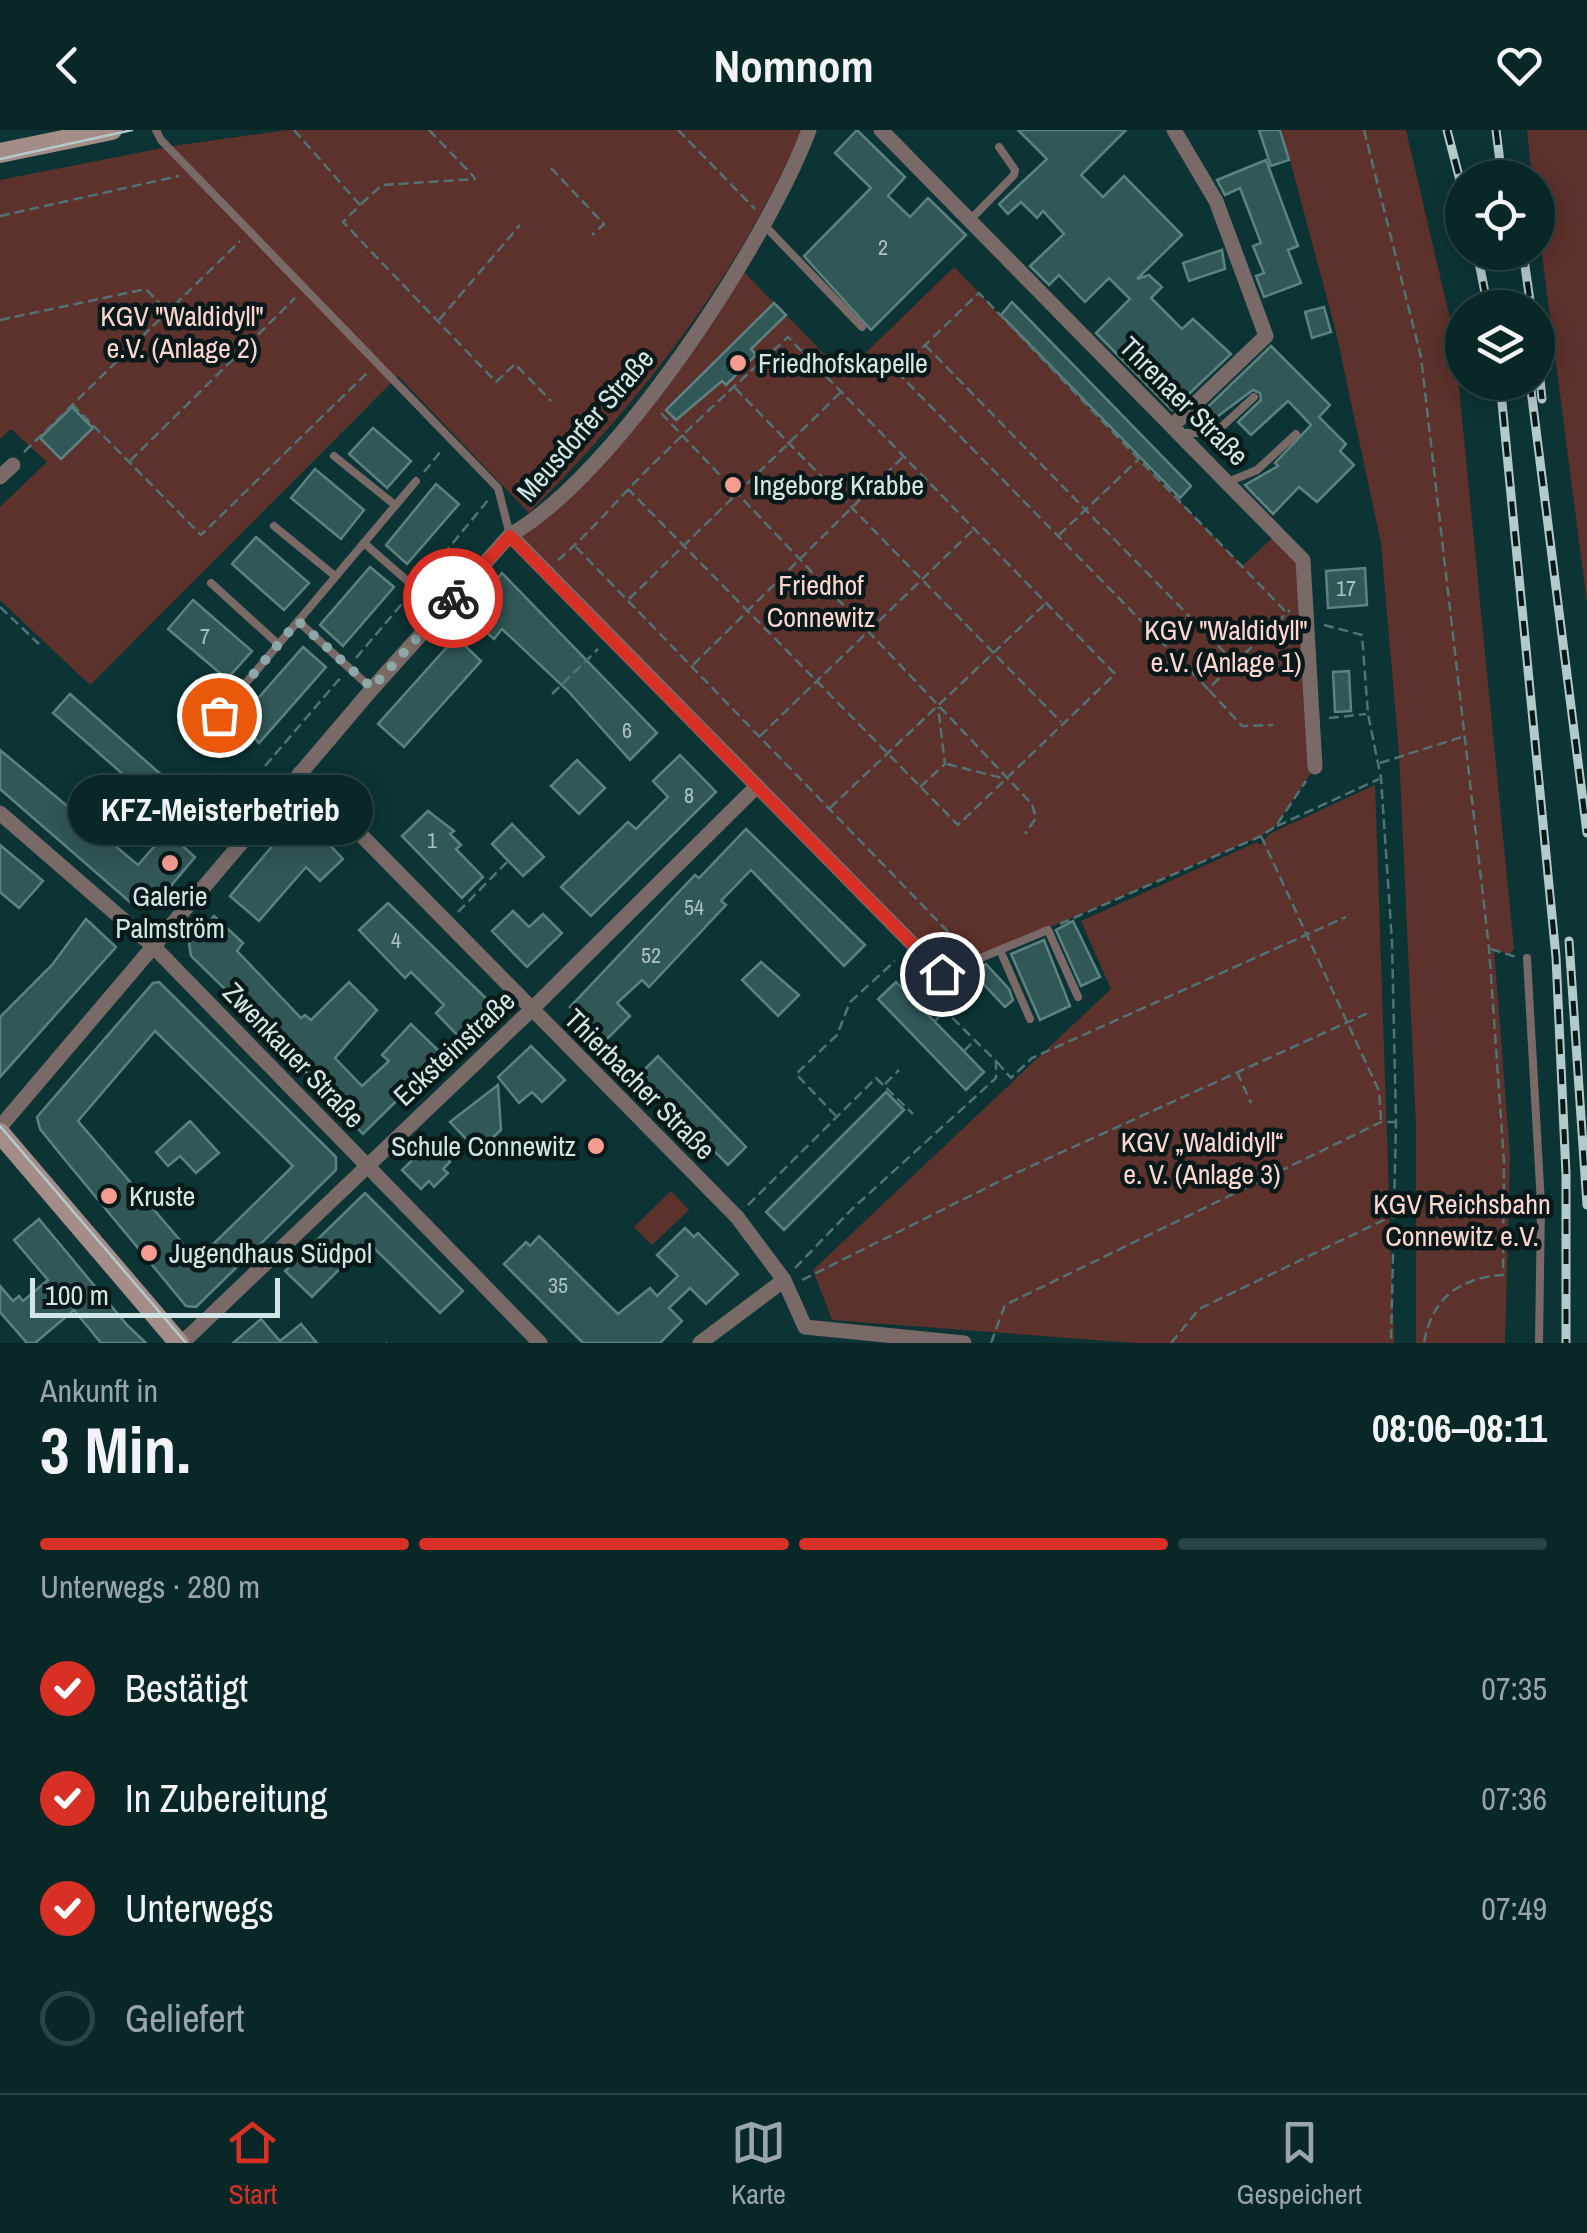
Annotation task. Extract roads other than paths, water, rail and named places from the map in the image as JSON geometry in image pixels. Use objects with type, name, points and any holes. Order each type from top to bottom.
[{"type":"main road","points":[[0,153],[70,134],[112,130]]},
{"type":"main road","points":[[0,1130],[181,1343]]},
{"type":"street","name":"Meusdorfer Straße","points":[[0,1130],[152,944],[372,688],[510,536],[538,520],[620,429],[706,317],[766,222],[808,130]]},
{"type":"street","name":"Threnaer Straße","points":[[881,130],[1304,560],[1316,767]]},
{"type":"street","points":[[1174,130],[1216,201],[1266,336],[1176,429]]},
{"type":"street","points":[[0,478],[13,464]]},
{"type":"street","points":[[510,536],[942,974]]},
{"type":"street","name":"Thierbacher Straße","points":[[300,773],[736,1217],[786,1284],[805,1327],[964,1343]]},
{"type":"street","name":"Ecksteinstraße","points":[[181,1343],[531,1010],[756,786]]},
{"type":"street","name":"Zwenkauer Straße","points":[[0,812],[152,944],[540,1343]]},
{"type":"street","points":[[700,1343],[786,1284]]},
{"type":"lane","points":[[156,130],[498,488],[510,536]]},
{"type":"lane","points":[[970,220],[1014,176],[1015,170],[999,148]]},
{"type":"lane","points":[[766,222],[862,327]]},
{"type":"lane","points":[[1176,429],[1215,433],[1254,397]]},
{"type":"lane","points":[[1228,482],[1257,470],[1296,434]]},
{"type":"lane","points":[[334,456],[395,506]]},
{"type":"lane","points":[[219,715],[416,480]]},
{"type":"lane","points":[[274,526],[335,576]]},
{"type":"lane","points":[[364,543],[442,611]]},
{"type":"lane","points":[[210,584],[278,644]]},
{"type":"lane","points":[[298,621],[372,688]]},
{"type":"lane","points":[[942,974],[1048,930],[1078,997]]},
{"type":"lane","points":[[1000,950],[1030,1018]]},
{"type":"lane","points":[[1528,958],[1542,1204],[1539,1343]]},
{"type":"tram line","points":[[0,159],[132,130]]},
{"type":"tram line","points":[[0,1126],[186,1343]]},
{"type":"railway","points":[[1447,130],[1455,160]]},
{"type":"railway","points":[[1496,130],[1500,160]]},
{"type":"railway","points":[[1481,270],[1484,290]]},
{"type":"railway","points":[[1526,270],[1528,290]]},
{"type":"railway","points":[[1502,400],[1556,957],[1566,1174],[1566,1343]]},
{"type":"railway","points":[[1532,400],[1587,833]]},
{"type":"railway","points":[[1569,941],[1587,1205]]},
{"type":"place","name":"Friedhofskapelle","points":[[738,363]]},
{"type":"place","name":"Ingeborg Krabbe","points":[[733,485]]},
{"type":"place","name":"KFZ-Meisterbetrieb","points":[[219,715]]},
{"type":"place","name":"Galerie Palmström","points":[[170,863]]},
{"type":"place","name":"Schule Connewitz","points":[[596,1146]]},
{"type":"place","name":"Kruste","points":[[109,1196]]},
{"type":"place","name":"Jugendhaus Südpol","points":[[149,1253]]},
{"type":"park label","name":"KGV \"Waldidyll\" e.V. (Anlage 2)","points":[[182,332]]},
{"type":"park label","name":"Friedhof Connewitz","points":[[821,601]]},
{"type":"park label","name":"KGV \"Waldidyll\" e.V. (Anlage 1)","points":[[1226,646]]},
{"type":"park label","name":"KGV „Waldidyll“ e. V. (Anlage 3)","points":[[1202,1158]]},
{"type":"park label","name":"KGV Reichsbahn Connewitz e.V.","points":[[1462,1220]]}]
